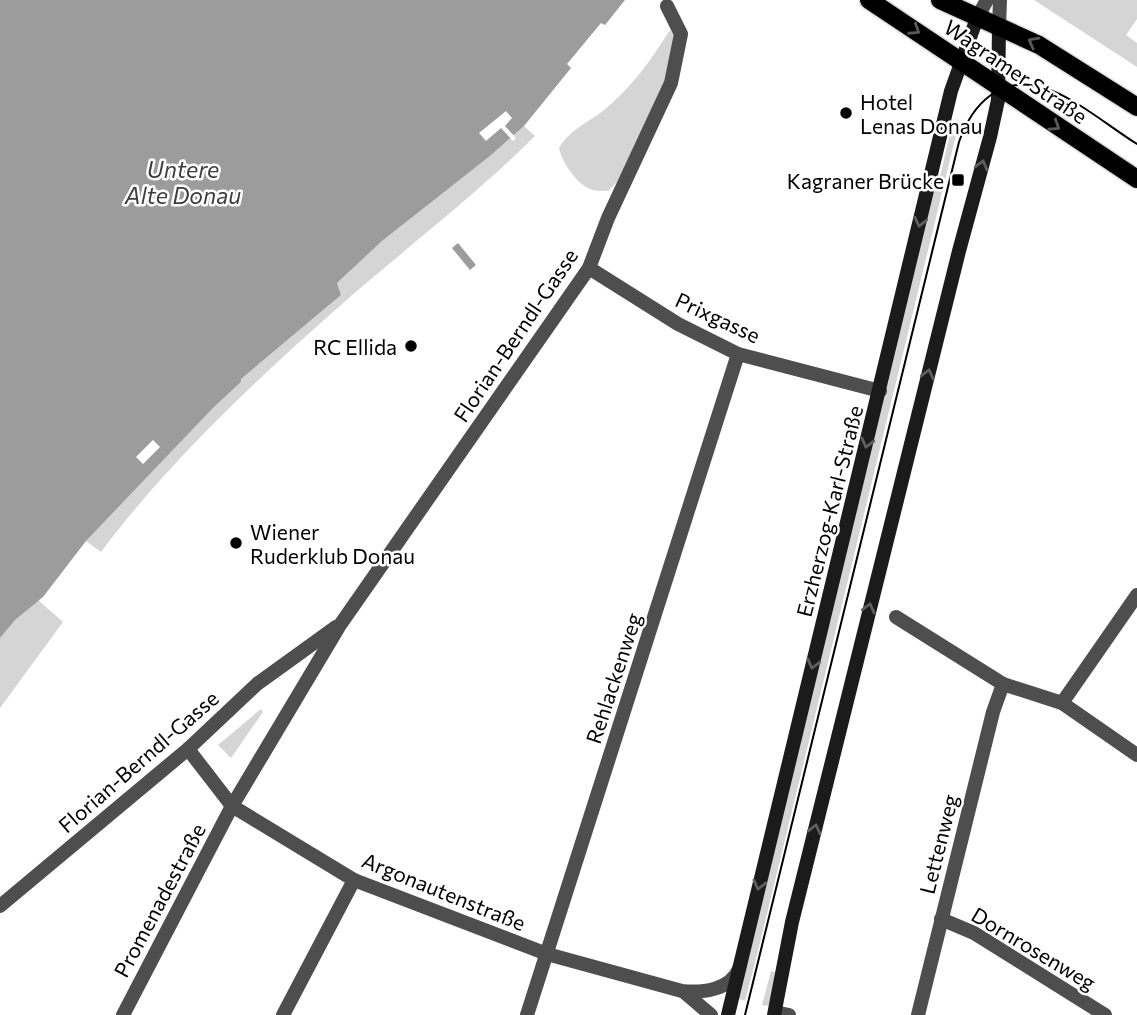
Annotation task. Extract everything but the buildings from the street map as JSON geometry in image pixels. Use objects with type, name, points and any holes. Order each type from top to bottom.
[{"type":"main road","name":"Wagramer Straße","points":[[869,0],[1137,179]]},
{"type":"main road","name":"Wagramer Straße","points":[[940,0],[1039,45],[1137,107]]},
{"type":"main road","name":"Erzherzog-Karl-Straße","points":[[727,1015],[960,61],[977,18]]},
{"type":"main road","points":[[780,1014],[792,922],[959,251],[990,138],[999,87],[999,27]]},
{"type":"street","points":[[977,18],[987,0]]},
{"type":"street","points":[[999,27],[1000,0]]},
{"type":"street","name":"Florian-Berndl-Gasse","points":[[232,806],[340,625],[589,268],[608,218],[671,83],[681,34],[667,6]]},
{"type":"street","name":"Prixgasse","points":[[589,268],[678,324],[738,354],[880,391]]},
{"type":"street","name":"Rehlackenweg","points":[[527,1015],[738,354]]},
{"type":"street","points":[[1062,704],[1137,595]]},
{"type":"street","points":[[896,617],[1003,684],[1062,704],[1137,755]]},
{"type":"street","name":"Florian-Berndl-Gasse","points":[[0,906],[188,749],[257,684],[340,625]]},
{"type":"street","name":"Lettenweg","points":[[918,1015],[993,712],[1003,684]]},
{"type":"street","name":"Argonautenstraße","points":[[188,749],[232,806],[354,880],[547,954],[682,991],[703,991],[723,985],[736,975],[739,968]]},
{"type":"street","name":"Promenadestraße","points":[[123,1015],[232,806]]},
{"type":"street","points":[[283,1015],[354,880]]},
{"type":"street","name":"Dornrosenweg","points":[[941,919],[974,933],[1105,1015]]},
{"type":"street","name":"Argonautenstraße","points":[[682,991],[710,1015]]},
{"type":"shaded area","points":[[1034,0],[1137,0],[1137,19],[1126,35],[1137,43],[1137,67]]},
{"type":"shaded area","points":[[670,30],[675,34],[668,77],[617,182],[608,191],[590,189],[570,172],[559,148],[574,131],[604,110],[623,92]]},
{"type":"shaded area","points":[[524,126],[535,136],[464,201],[342,304],[246,392],[156,485],[101,552],[86,541],[241,379],[341,295],[337,283],[382,241]]},
{"type":"shaded area","points":[[950,134],[956,135],[745,1001],[736,998],[931,200],[939,181]]},
{"type":"shaded area","points":[[851,421],[856,422],[840,487],[835,486]]},
{"type":"shaded area","points":[[38,600],[63,622],[0,708],[0,638],[15,620]]},
{"type":"shaded area","points":[[261,709],[263,712],[231,758],[218,745]]},
{"type":"shaded area","points":[[771,971],[775,972],[770,1006],[762,1005]]},
{"type":"water","name":"Untere Alte Donau","points":[[0,0],[625,0],[605,25],[601,23],[567,64],[571,68],[524,126],[382,241],[337,283],[341,295],[241,379],[86,541],[43,597],[15,620],[0,638]]},
{"type":"water","points":[[458,243],[476,265],[470,270],[452,248]]},
{"type":"pier","points":[[506,111],[512,118],[505,126],[516,138],[513,141],[501,128],[486,141],[479,133]]},
{"type":"pier","points":[[153,440],[160,447],[143,464],[136,457]]},
{"type":"tram line","points":[[745,1015],[959,142],[965,128],[980,105],[990,96],[1014,85],[1029,85],[1067,98],[1137,144]]},
{"type":"place","name":"Hotel Lenas Donau","points":[[846,113]]},
{"type":"place","name":"Kagraner Brücke","points":[[958,180]]},
{"type":"place","name":"RC Ellida","points":[[411,346]]},
{"type":"place","name":"Wiener Ruderklub Donau","points":[[236,543]]}]
